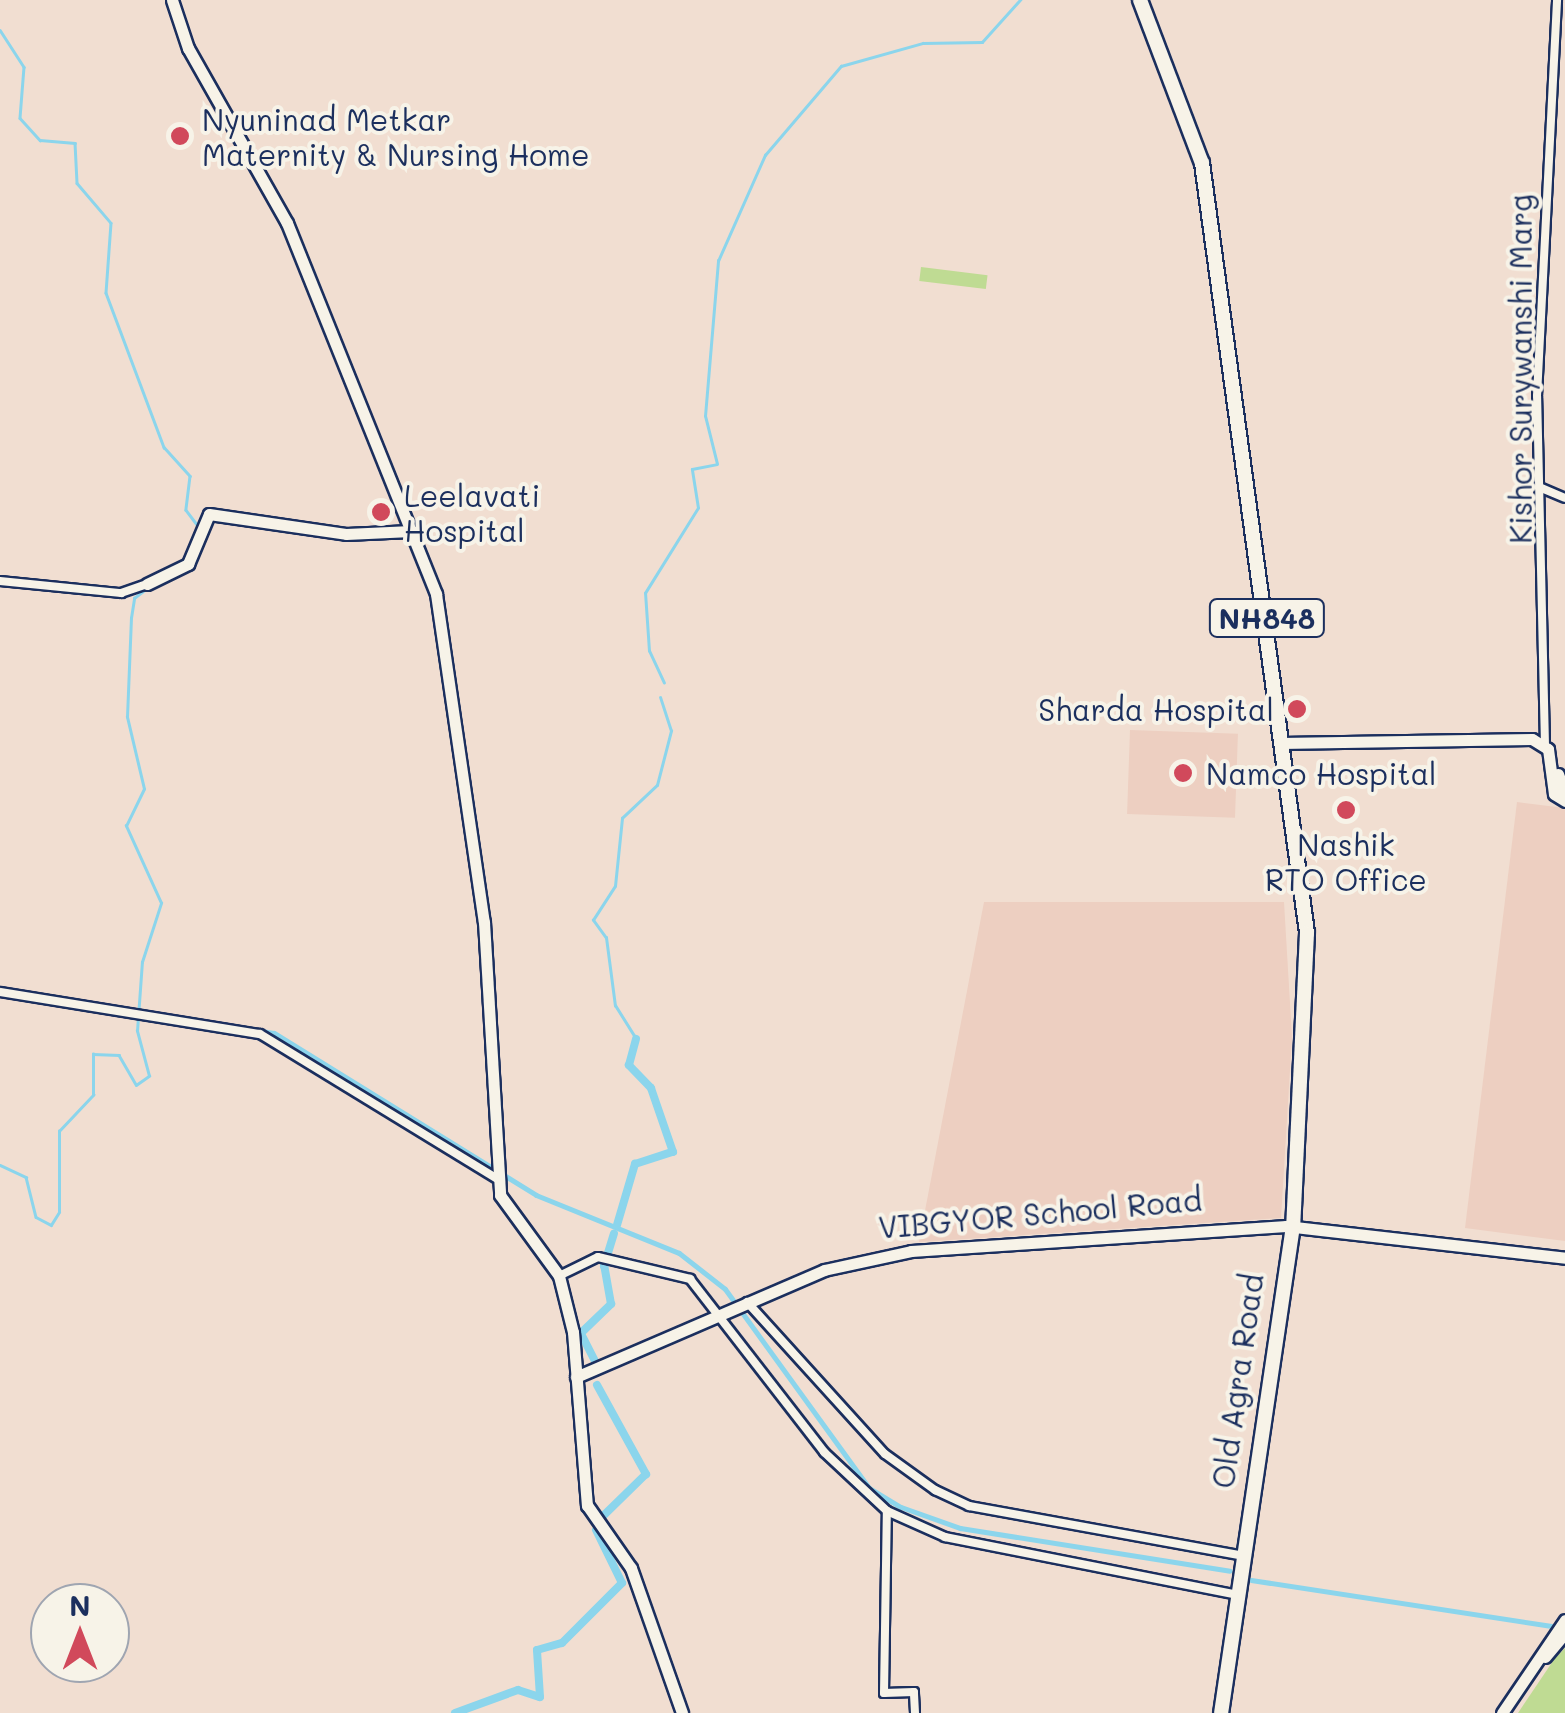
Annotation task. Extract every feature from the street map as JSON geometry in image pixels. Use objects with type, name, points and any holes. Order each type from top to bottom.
[{"type":"highway","name":"NH848","points":[[1137,0],[1195,158],[1244,463],[1307,932],[1290,1222],[1218,1713]]},
{"type":"highway","name":"NH848","points":[[1283,740],[1300,969],[1290,1222]]},
{"type":"main road","points":[[172,0],[188,48],[287,223],[436,594],[458,703],[501,1176],[510,1217],[559,1276],[582,1375],[588,1505],[627,1560],[679,1713]]},
{"type":"main road","points":[[150,583],[196,554],[209,514],[346,534],[411,531]]},
{"type":"main road","points":[[1283,740],[1410,730],[1547,742]]},
{"type":"main road","points":[[1547,742],[1565,793]]},
{"type":"main road","points":[[1547,742],[1554,794],[1565,801]]},
{"type":"main road","name":"VIBGYOR School Road","points":[[582,1375],[719,1309],[844,1261],[1090,1232],[1290,1222],[1565,1255]]},
{"type":"main road","points":[[1502,1713],[1565,1620]]},
{"type":"main road","points":[[1510,1713],[1565,1633]]},
{"type":"street","name":"Kishor Surywanshi Marg","points":[[1547,742],[1539,487],[1541,236],[1557,0]]},
{"type":"street","points":[[1539,487],[1565,498]]},
{"type":"street","points":[[0,580],[120,593],[150,583]]},
{"type":"street","points":[[0,992],[260,1034],[501,1176]]},
{"type":"street","points":[[559,1276],[598,1258],[682,1274],[719,1309],[824,1452],[887,1511],[945,1537],[1240,1575]]},
{"type":"street","points":[[740,1300],[885,1454],[935,1490],[969,1506],[1240,1575]]},
{"type":"street","points":[[887,1511],[884,1693],[914,1692],[915,1713]]},
{"type":"shaded area","name":"Namco Hospital","points":[[1130,730],[1238,734],[1235,818],[1127,814]]},
{"type":"shaded area","points":[[1517,802],[1565,808],[1565,1241],[1465,1228]]},
{"type":"shaded area","points":[[984,902],[1284,902],[1292,1037],[1281,1218],[919,1242]]},
{"type":"green space","points":[[921,267],[988,275],[986,289],[919,281]]},
{"type":"green space","points":[[1565,1648],[1565,1713],[1518,1713],[1555,1658]]},
{"type":"waterway","points":[[664,683],[649,651],[645,593],[698,508],[692,469],[717,464],[705,416],[718,261],[765,155],[841,66],[923,43],[982,42],[1020,0]]},
{"type":"waterway","points":[[0,30],[24,67],[20,118],[40,140],[75,143],[77,183],[111,223],[106,293],[164,447],[190,476],[186,510],[198,526]]},
{"type":"waterway","points":[[160,572],[184,560]]},
{"type":"waterway","points":[[0,1165],[26,1177],[36,1217],[51,1225],[59,1212],[59,1131],[93,1095],[93,1054],[119,1055],[136,1085],[149,1076],[137,1031],[142,962],[161,903],[126,826],[144,789],[127,717],[131,618],[134,598],[150,586]]},
{"type":"waterway","points":[[636,1039],[615,1006],[606,938],[593,920],[615,886],[622,818],[657,785],[671,731],[660,698]]},
{"type":"waterway","points":[[8,990],[274,1033],[536,1195],[679,1253],[725,1289],[869,1488],[901,1507],[960,1528],[1230,1571]]},
{"type":"waterway","points":[[617,1225],[635,1164],[673,1152],[651,1088],[629,1065],[636,1039]]},
{"type":"waterway","points":[[596,1363],[581,1333],[611,1304],[604,1266],[614,1233]]},
{"type":"waterway","points":[[597,1385],[646,1474],[602,1517]]},
{"type":"waterway","points":[[455,1713],[518,1690],[540,1697],[537,1650],[562,1643],[622,1583],[596,1530]]},
{"type":"waterway","points":[[1251,1580],[1551,1626]]},
{"type":"place","name":"Nyuninad Metkar Maternity & Nursing Home","points":[[180,136]]},
{"type":"place","name":"Leelavati Hospital","points":[[381,512]]},
{"type":"place","name":"Sharda Hospital","points":[[1297,709]]},
{"type":"place","name":"Namco Hospital","points":[[1183,773]]},
{"type":"place","name":"Nashik RTO Office","points":[[1346,810]]}]
